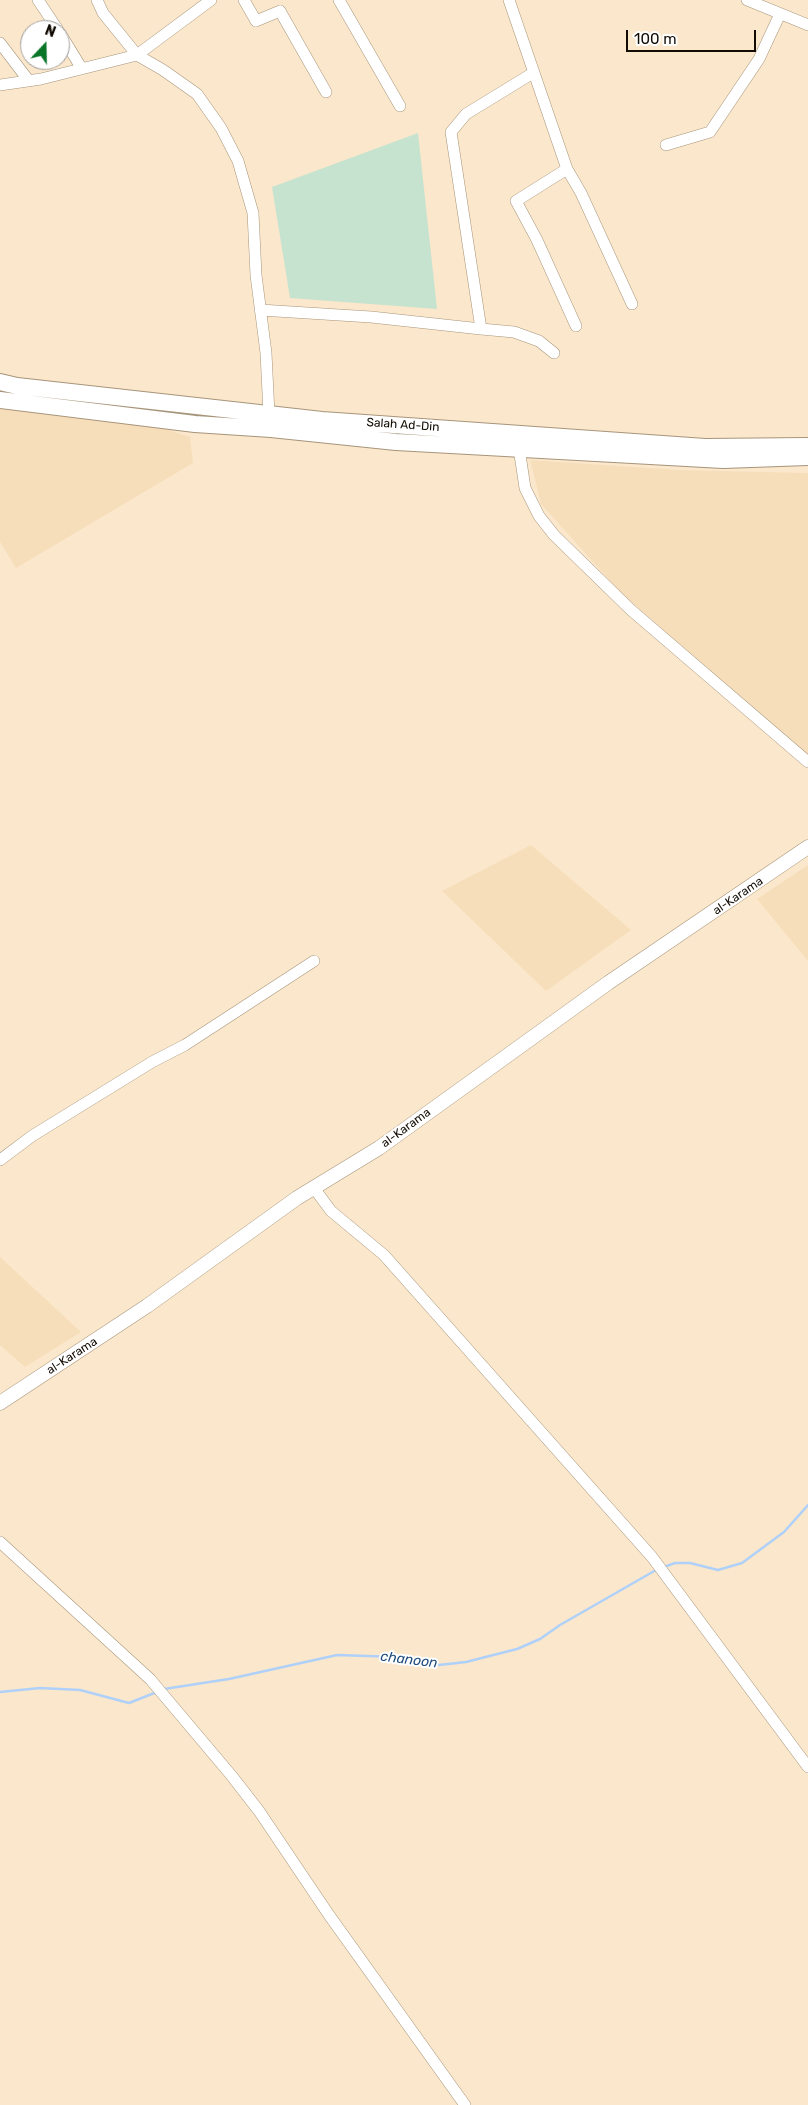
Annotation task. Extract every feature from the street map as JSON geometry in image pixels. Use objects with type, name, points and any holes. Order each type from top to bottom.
[{"type":"highway","name":"Salah Ad-Din","points":[[0,382],[17,386],[269,414],[705,447],[808,446]]},
{"type":"highway","name":"Salah Ad-Din","points":[[0,400],[221,427],[271,429],[396,442],[723,460],[808,457]]},
{"type":"main road","name":"al-Karama","points":[[0,1403],[147,1306],[314,1188],[379,1148],[608,983],[808,848]]},
{"type":"street","points":[[38,0],[51,20]]},
{"type":"street","points":[[97,0],[103,13],[137,55],[163,70],[196,94],[221,128],[238,161],[254,213],[256,275],[269,414]]},
{"type":"street","points":[[0,85],[29,81],[137,55],[211,0]]},
{"type":"street","points":[[244,0],[256,21],[280,10],[326,92]]},
{"type":"street","points":[[339,0],[400,106]]},
{"type":"street","points":[[509,0],[567,169],[585,201],[632,304]]},
{"type":"street","points":[[747,0],[808,26]]},
{"type":"street","points":[[666,145],[710,132],[759,59],[780,14]]},
{"type":"street","points":[[0,43],[29,81]]},
{"type":"street","points":[[70,49],[82,68]]},
{"type":"street","points":[[481,329],[451,132],[466,114],[533,73]]},
{"type":"street","points":[[567,169],[516,201],[537,240],[576,326]]},
{"type":"street","points":[[260,310],[371,317],[514,332],[540,341],[554,354]]},
{"type":"street","points":[[519,448],[525,488],[539,516],[554,535],[631,610],[808,762]]},
{"type":"street","points":[[0,1160],[32,1136],[152,1062],[185,1045],[314,961]]},
{"type":"street","points":[[314,1188],[331,1211],[384,1255],[656,1562],[808,1767]]},
{"type":"street","points":[[0,1542],[154,1683],[259,1811],[329,1915],[465,2105]]},
{"type":"shaded area","points":[[0,408],[165,429],[190,437],[193,463],[16,568],[0,542]]},
{"type":"shaded area","points":[[530,460],[680,470],[808,473],[808,756],[620,592],[541,504]]},
{"type":"shaded area","points":[[531,845],[631,930],[546,991],[442,891]]},
{"type":"shaded area","points":[[808,865],[808,961],[757,899]]},
{"type":"shaded area","points":[[0,1257],[81,1332],[25,1367],[0,1345]]},
{"type":"green space","points":[[418,133],[437,309],[290,298],[272,187]]},
{"type":"waterway","name":"chanoon","points":[[664,1567],[675,1563],[690,1563],[718,1570],[742,1563],[784,1532],[808,1505]]},
{"type":"waterway","name":"chanoon","points":[[164,1689],[229,1679],[337,1655],[398,1657],[439,1665],[466,1662],[517,1649],[540,1639],[560,1625],[656,1570]]},
{"type":"waterway","name":"chanoon","points":[[0,1692],[40,1688],[80,1690],[129,1703],[157,1692]]}]
